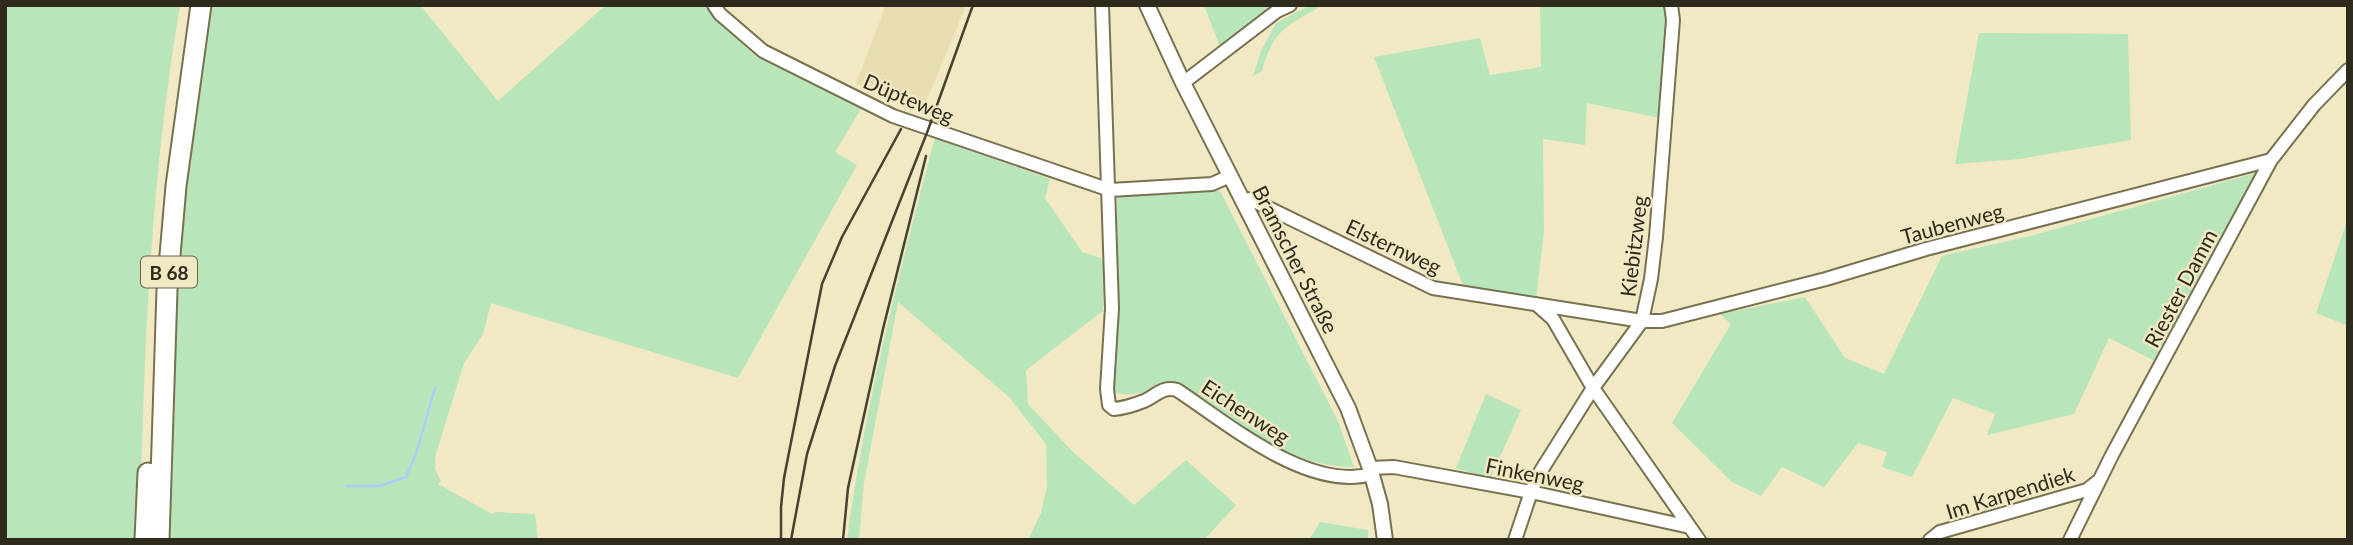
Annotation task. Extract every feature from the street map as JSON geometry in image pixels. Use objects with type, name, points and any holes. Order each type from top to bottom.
[{"type":"highway","name":"B 68","points":[[145,540],[157,288],[188,5]]},
{"type":"highway","name":"B 68","points":[[159,540],[167,290],[176,186],[201,5]]},
{"type":"street","name":"Düpteweg","points":[[714,5],[720,14],[762,51],[893,116],[1110,190]]},
{"type":"street","name":"Eichenweg","points":[[1102,5],[1112,308],[1108,405],[1114,409],[1122,408],[1145,401],[1170,388],[1275,455],[1306,469],[1358,477],[1371,471]]},
{"type":"street","name":"Bramscher Straße","points":[[1147,5],[1183,83],[1348,408],[1371,471],[1380,504],[1385,540]]},
{"type":"street","points":[[1183,83],[1277,11],[1290,5]]},
{"type":"street","name":"Kiebitzweg","points":[[1516,540],[1539,474],[1642,320],[1656,237],[1673,20],[1671,5]]},
{"type":"street","name":"Riester Damm","points":[[2070,540],[2271,160],[2314,105],[2348,70]]},
{"type":"street","name":"Taubenweg","points":[[1642,320],[1662,321],[1675,318],[1826,279],[1926,249],[2271,160]]},
{"type":"street","points":[[1110,190],[1212,184],[1230,176]]},
{"type":"street","name":"Elsternweg","points":[[1243,201],[1250,199],[1433,288],[1642,320]]},
{"type":"street","points":[[1536,304],[1553,319],[1594,388],[1699,540]]},
{"type":"street","name":"Finkenweg","points":[[1371,471],[1394,467],[1531,492],[1690,527]]},
{"type":"street","name":"Im Karpendiek","points":[[1930,540],[1940,532],[2087,490],[2100,479]]},
{"type":"shaded area","points":[[886,5],[966,5],[921,114],[856,84]]},
{"type":"green space","points":[[5,5],[180,5],[155,205],[143,406],[140,540],[5,540]]},
{"type":"green space","points":[[205,5],[420,5],[498,101],[606,5],[708,5],[716,17],[751,52],[861,109],[835,152],[857,165],[738,378],[491,303],[483,334],[464,363],[435,457],[435,469],[441,481],[438,484],[492,514],[535,514],[538,540],[164,540],[175,278]]},
{"type":"green space","points":[[1204,5],[1271,5],[1270,12],[1220,47]]},
{"type":"green space","points":[[1310,5],[1323,5],[1283,30],[1271,46],[1262,71],[1253,76],[1261,51],[1276,23]]},
{"type":"green space","points":[[1540,5],[1668,5],[1668,13],[1660,118],[1587,103],[1585,145],[1543,139],[1544,231],[1536,300],[1464,288],[1374,57],[1480,38],[1490,75],[1541,67]]},
{"type":"green space","points":[[1979,33],[2128,34],[2131,140],[2019,159],[1955,164]]},
{"type":"green space","points":[[935,137],[961,144],[960,147],[1050,179],[1045,198],[1082,252],[1104,259],[1103,311],[1026,370],[1028,404],[1072,451],[1134,505],[1186,460],[1236,505],[1204,540],[1028,540],[1041,513],[1047,486],[1046,444],[1009,397],[898,302],[864,483],[859,540],[847,540],[874,387]]},
{"type":"green space","points":[[2260,172],[2157,362],[2109,338],[2074,414],[1987,435],[1995,414],[1953,398],[1912,477],[1882,467],[1887,452],[1858,443],[1824,487],[1782,467],[1761,496],[1732,482],[1672,423],[1731,324],[1720,314],[1805,297],[1845,358],[1884,374],[1942,256],[2030,236]]},
{"type":"green space","points":[[1220,191],[1338,421],[1354,467],[1330,465],[1283,450],[1260,439],[1176,384],[1131,394],[1115,392],[1113,388],[1118,308],[1117,197]]},
{"type":"green space","points":[[2348,218],[2348,327],[2316,313]]},
{"type":"green space","points":[[1486,394],[1521,410],[1490,479],[1456,468]]},
{"type":"green space","points":[[1320,522],[1368,530],[1368,540],[1309,540]]},
{"type":"waterway","points":[[346,486],[379,486],[406,477],[416,454],[435,388]]},
{"type":"railway","points":[[791,540],[807,454],[835,366],[928,130],[973,5]]},
{"type":"railway","points":[[781,540],[784,478],[822,284],[842,237],[901,129]]},
{"type":"railway","points":[[843,540],[848,488],[883,329],[926,156]]}]
